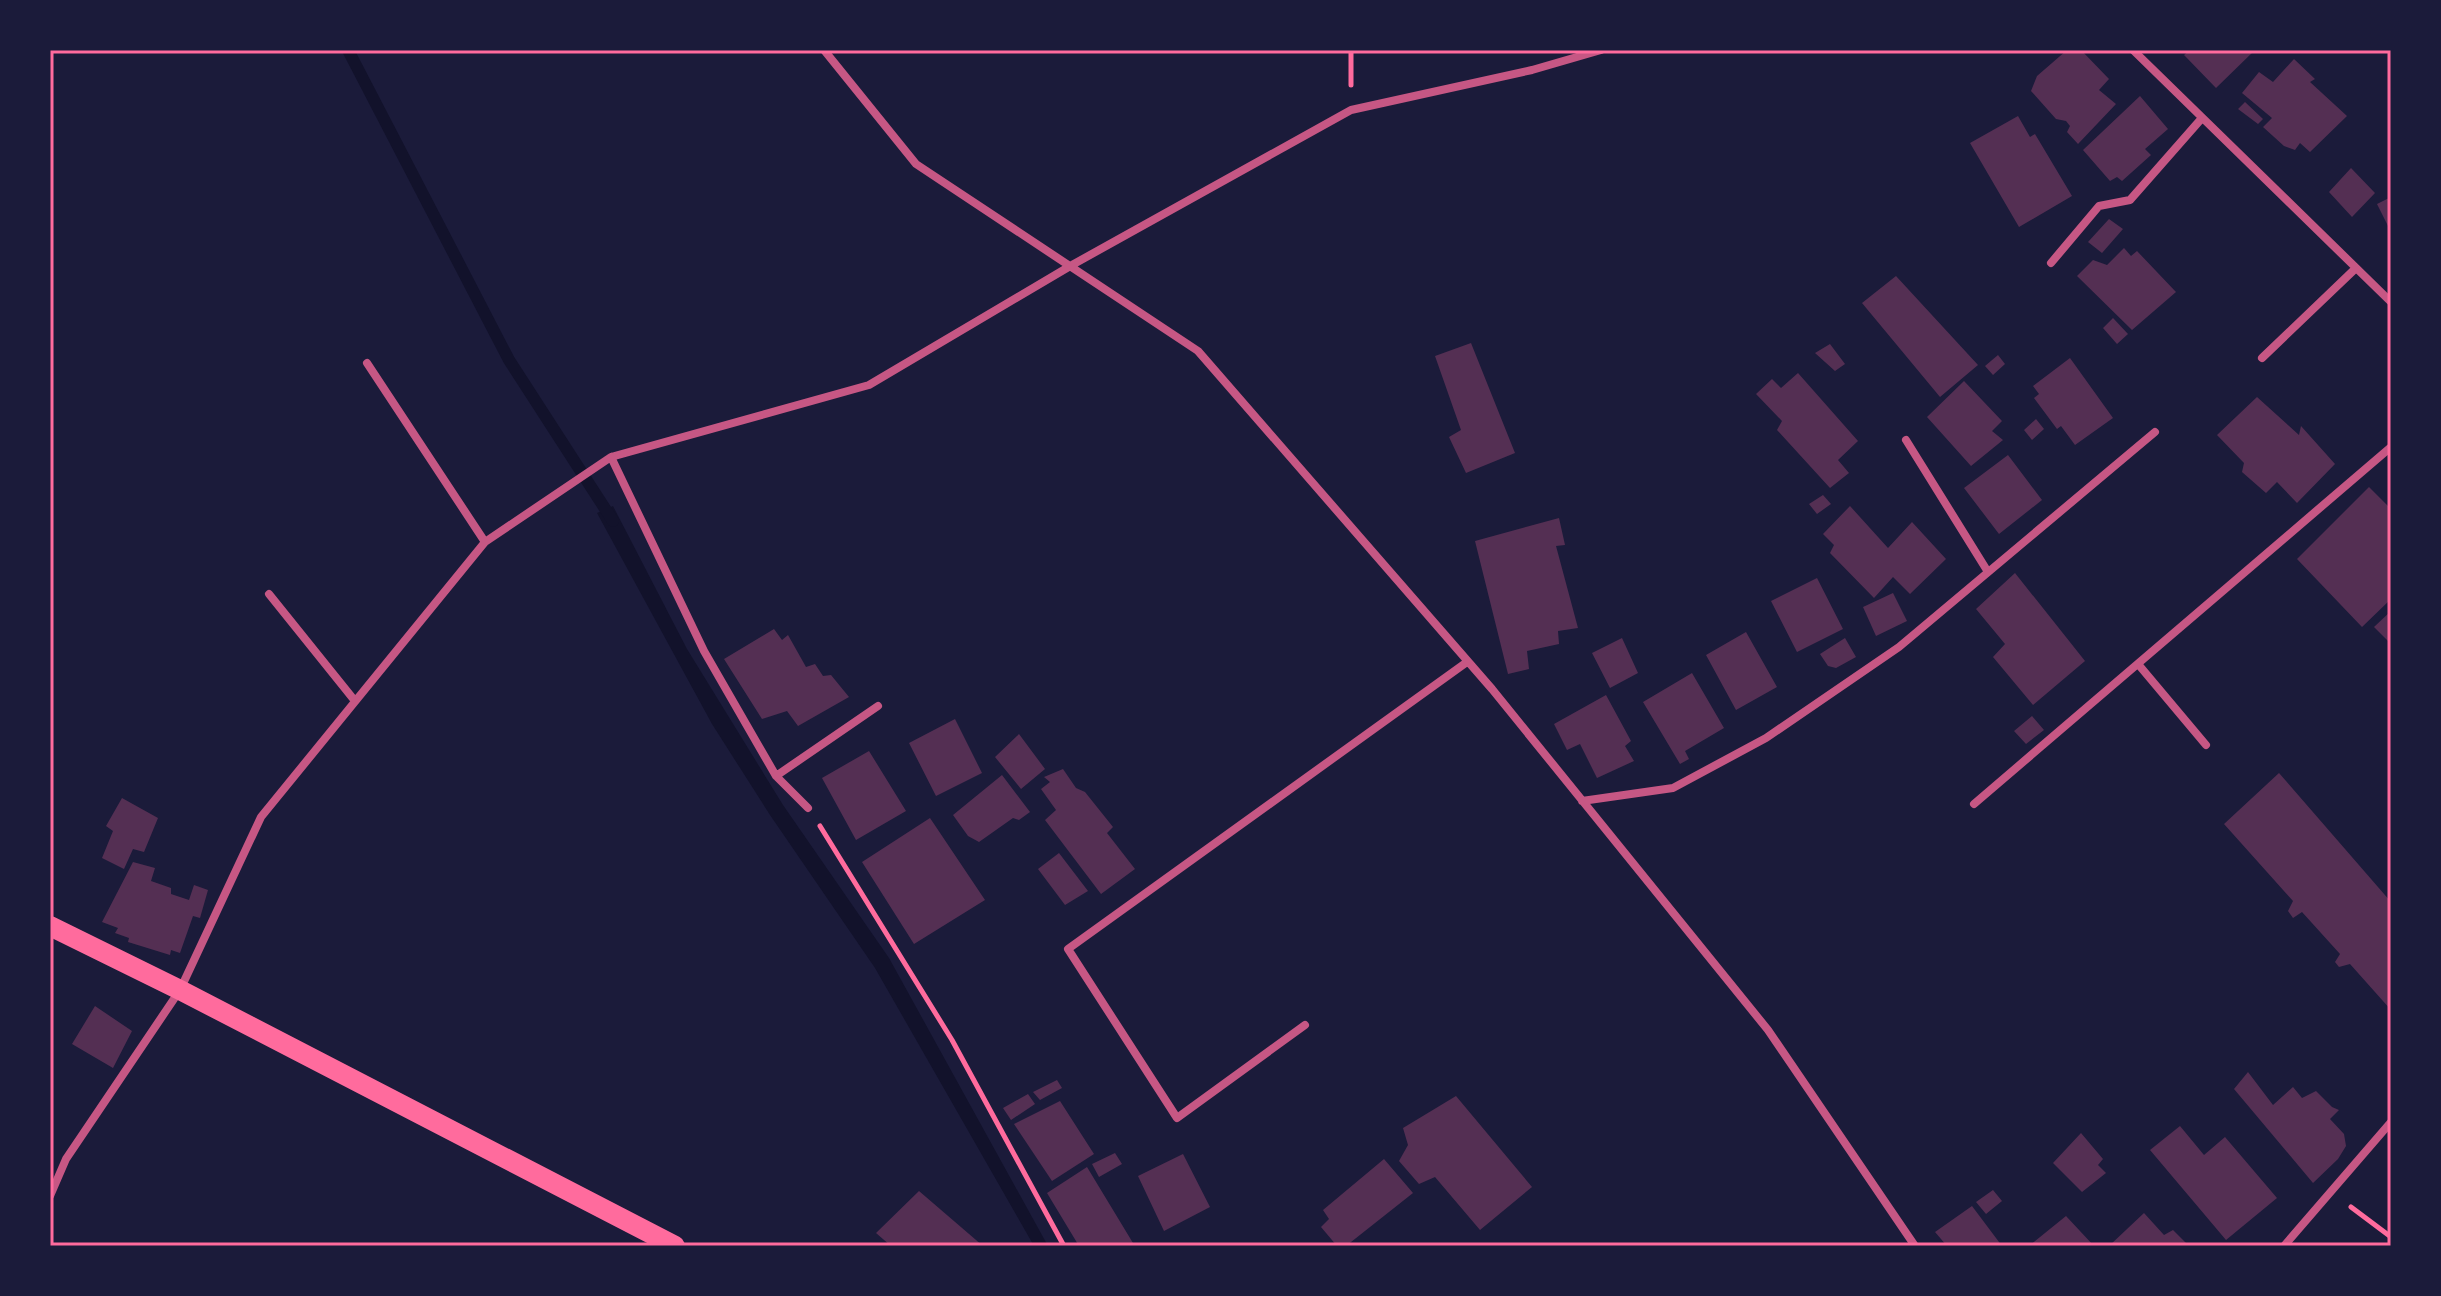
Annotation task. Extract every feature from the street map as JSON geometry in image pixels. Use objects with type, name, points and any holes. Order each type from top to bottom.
[{"type":"main road","points":[[50,926],[675,1246]]},
{"type":"street","points":[[824,50],[916,164],[1198,351],[1467,662],[1768,1030],[1915,1246]]},
{"type":"street","points":[[50,1196],[66,1159],[180,990],[261,817],[485,542],[611,457],[869,385],[1072,265],[1351,110],[1532,70],[1601,50]]},
{"type":"street","points":[[2133,50],[2391,302]]},
{"type":"street","points":[[2051,263],[2099,206],[2130,200],[2202,118]]},
{"type":"street","points":[[2262,358],[2356,268]]},
{"type":"street","points":[[367,363],[485,542]]},
{"type":"street","points":[[1582,801],[1673,788],[1766,738],[1899,647],[2155,432]]},
{"type":"street","points":[[1906,440],[1988,572]]},
{"type":"street","points":[[1974,804],[2391,447]]},
{"type":"street","points":[[611,457],[704,651],[776,776],[808,808]]},
{"type":"street","points":[[269,594],[355,701]]},
{"type":"street","points":[[1305,1025],[1177,1118],[1068,949],[1467,662]]},
{"type":"street","points":[[2138,664],[2206,745]]},
{"type":"street","points":[[776,776],[878,706]]},
{"type":"street","points":[[2284,1246],[2391,1122]]},
{"type":"path","points":[[1351,50],[1351,110]]},
{"type":"path","points":[[808,808],[952,1040],[1064,1246]]},
{"type":"path","points":[[2331,1192],[2391,1237]]},
{"type":"shaded area","points":[[613,506],[687,649],[783,805],[889,958],[1048,1246],[1034,1246],[875,968],[712,724],[597,513]]},
{"type":"building","points":[[2067,50],[2081,50],[2109,79],[2099,90],[2116,104],[2078,144],[2067,132],[2070,126],[2066,121],[2056,119],[2031,91],[2037,76]]},
{"type":"building","points":[[2190,50],[2255,50],[2216,88],[2184,55]]},
{"type":"building","points":[[2294,59],[2315,79],[2310,82],[2347,116],[2310,152],[2300,143],[2295,150],[2284,146],[2263,127],[2272,118],[2242,93],[2259,72],[2273,82]]},
{"type":"building","points":[[2140,96],[2168,129],[2145,149],[2151,155],[2122,181],[2117,177],[2110,181],[2083,150]]},
{"type":"building","points":[[2245,102],[2263,119],[2258,124],[2238,109]]},
{"type":"building","points":[[2018,116],[2030,137],[2035,134],[2072,196],[2019,227],[1970,143]]},
{"type":"building","points":[[2351,168],[2375,193],[2352,217],[2329,192]]},
{"type":"building","points":[[2391,197],[2391,232],[2377,204]]},
{"type":"building","points":[[2109,219],[2123,229],[2102,253],[2088,242]]},
{"type":"building","points":[[2124,248],[2131,256],[2137,251],[2176,292],[2132,330],[2077,276],[2093,260],[2107,265]]},
{"type":"building","points":[[1896,276],[1978,365],[1940,397],[1862,303]]},
{"type":"building","points":[[2113,318],[2128,334],[2117,344],[2103,328]]},
{"type":"building","points":[[1471,343],[1515,453],[1466,473],[1449,437],[1461,430],[1435,356]]},
{"type":"building","points":[[1830,344],[1845,364],[1835,371],[1815,353]]},
{"type":"building","points":[[1998,355],[2005,364],[1993,375],[1985,366]]},
{"type":"building","points":[[2070,358],[2113,418],[2075,445],[2061,426],[2057,429],[2034,398],[2039,394],[2033,386]]},
{"type":"building","points":[[1798,373],[1858,441],[1838,460],[1849,473],[1830,488],[1777,430],[1782,421],[1756,394],[1772,379],[1781,388]]},
{"type":"building","points":[[1964,381],[2002,421],[1992,431],[2003,440],[1971,466],[1927,417]]},
{"type":"building","points":[[2257,397],[2299,435],[2301,426],[2335,464],[2297,503],[2277,482],[2266,493],[2242,472],[2244,463],[2217,435]]},
{"type":"building","points":[[2036,419],[2044,429],[2032,440],[2024,430]]},
{"type":"building","points":[[2008,455],[2042,500],[1999,534],[1964,488]]},
{"type":"building","points":[[2369,487],[2391,509],[2391,599],[2362,627],[2297,559]]},
{"type":"building","points":[[1823,495],[1831,504],[1817,514],[1809,504]]},
{"type":"building","points":[[1850,506],[1888,548],[1912,522],[1946,559],[1910,594],[1893,577],[1874,598],[1830,553],[1834,545],[1823,534]]},
{"type":"building","points":[[1559,518],[1565,545],[1556,546],[1578,628],[1558,631],[1559,644],[1527,651],[1529,669],[1508,674],[1475,541]]},
{"type":"building","points":[[2015,573],[2085,661],[2033,705],[1993,657],[2005,644],[1976,609]]},
{"type":"building","points":[[1817,578],[1843,629],[1797,652],[1771,601]]},
{"type":"building","points":[[1893,593],[1907,621],[1876,636],[1863,607]]},
{"type":"building","points":[[2391,611],[2391,644],[2374,627]]},
{"type":"building","points":[[774,629],[782,640],[788,635],[806,667],[815,664],[823,676],[831,675],[849,697],[798,726],[787,711],[762,719],[724,659]]},
{"type":"building","points":[[1746,632],[1777,687],[1736,710],[1706,655]]},
{"type":"building","points":[[1622,638],[1638,673],[1610,688],[1592,653]]},
{"type":"building","points":[[1845,638],[1856,657],[1836,668],[1828,666],[1820,654]]},
{"type":"building","points":[[1692,673],[1724,728],[1685,751],[1689,759],[1680,764],[1643,702]]},
{"type":"building","points":[[1606,695],[1631,741],[1625,746],[1634,761],[1597,778],[1580,744],[1567,750],[1554,724]]},
{"type":"building","points":[[2032,716],[2044,730],[2026,744],[2014,731]]},
{"type":"building","points":[[955,719],[982,773],[936,796],[909,743]]},
{"type":"building","points":[[1019,734],[1045,769],[1021,789],[995,757]]},
{"type":"building","points":[[869,751],[906,811],[856,840],[822,778]]},
{"type":"building","points":[[1063,769],[1076,788],[1085,792],[1113,827],[1107,833],[1135,869],[1101,894],[1045,820],[1056,810],[1041,789],[1050,782],[1044,777]]},
{"type":"building","points":[[2279,773],[2391,902],[2391,1010],[2350,964],[2339,967],[2335,962],[2340,954],[2302,912],[2293,918],[2288,911],[2293,901],[2224,824]]},
{"type":"building","points":[[1002,775],[1030,812],[1019,820],[1013,818],[979,842],[968,836],[953,815]]},
{"type":"building","points":[[122,798],[158,818],[144,852],[133,849],[124,869],[102,858],[113,831],[106,826]]},
{"type":"building","points":[[930,818],[985,900],[914,944],[862,862]]},
{"type":"building","points":[[1059,853],[1088,891],[1065,905],[1038,869]]},
{"type":"building","points":[[133,862],[155,868],[151,881],[171,888],[171,894],[189,900],[194,885],[208,890],[200,918],[193,916],[180,953],[171,950],[170,955],[128,942],[129,938],[115,933],[118,928],[102,922]]},
{"type":"building","points":[[95,1006],[132,1031],[113,1068],[72,1044]]},
{"type":"building","points":[[2248,1072],[2273,1105],[2293,1087],[2302,1098],[2316,1091],[2339,1110],[2330,1119],[2344,1134],[2346,1146],[2338,1159],[2313,1183],[2234,1089]]},
{"type":"building","points":[[1057,1080],[1062,1088],[1040,1100],[1033,1092]]},
{"type":"building","points":[[1028,1094],[1035,1104],[1011,1120],[1003,1108]]},
{"type":"building","points":[[1456,1096],[1532,1187],[1480,1230],[1435,1177],[1419,1184],[1399,1161],[1408,1145],[1403,1128]]},
{"type":"building","points":[[1060,1101],[1094,1154],[1052,1181],[1014,1124]]},
{"type":"building","points":[[2180,1126],[2204,1155],[2225,1137],[2277,1198],[2226,1240],[2150,1150]]},
{"type":"building","points":[[2081,1133],[2103,1159],[2098,1165],[2106,1173],[2082,1192],[2053,1163]]},
{"type":"building","points":[[1115,1153],[1122,1164],[1099,1177],[1092,1164]]},
{"type":"building","points":[[1183,1154],[1210,1207],[1164,1231],[1138,1176]]},
{"type":"building","points":[[1384,1159],[1413,1193],[1346,1246],[1337,1246],[1321,1227],[1329,1219],[1323,1210]]},
{"type":"building","points":[[1087,1167],[1133,1243],[1129,1246],[1079,1246],[1047,1193]]},
{"type":"building","points":[[1993,1190],[2002,1201],[1986,1214],[1976,1202]]},
{"type":"building","points":[[919,1191],[983,1246],[891,1246],[876,1233]]},
{"type":"building","points":[[1972,1206],[2002,1246],[1947,1246],[1935,1232]]},
{"type":"building","points":[[2144,1213],[2164,1235],[2173,1230],[2189,1246],[2109,1246]]},
{"type":"building","points":[[2066,1216],[2094,1246],[2029,1246]]},
{"type":"waterway","points":[[348,50],[509,360],[613,521]]}]
